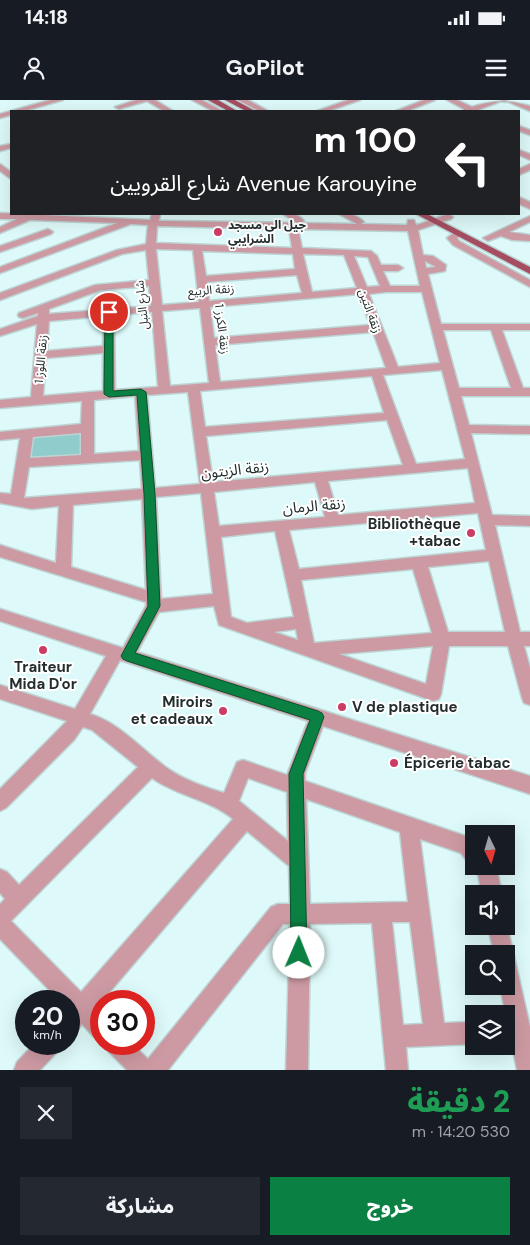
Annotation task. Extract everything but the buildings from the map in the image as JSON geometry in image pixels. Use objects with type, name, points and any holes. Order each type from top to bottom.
[{"type":"main road","points":[[212,100],[231,110]]},
{"type":"main road","points":[[229,100],[249,110]]},
{"type":"main road","points":[[429,215],[443,218],[488,238],[530,261]]},
{"type":"main road","points":[[443,218],[458,233],[530,271]]},
{"type":"street","points":[[119,107],[144,100]]},
{"type":"street","points":[[150,100],[167,110]]},
{"type":"street","points":[[196,100],[216,110]]},
{"type":"street","points":[[242,100],[262,110]]},
{"type":"street","points":[[324,110],[356,100]]},
{"type":"street","points":[[403,110],[431,100]]},
{"type":"street","points":[[451,100],[470,110],[500,100]]},
{"type":"street","points":[[507,100],[529,109]]},
{"type":"street","points":[[21,110],[55,103]]},
{"type":"street","points":[[0,167],[10,175]]},
{"type":"street","points":[[0,216],[30,215],[131,221],[196,219],[296,224],[359,222],[412,225],[423,215]]},
{"type":"street","points":[[0,230],[24,221],[30,215]]},
{"type":"street","points":[[196,219],[207,215]]},
{"type":"street","points":[[289,215],[296,224],[297,250],[308,296]]},
{"type":"street","points":[[346,215],[359,222]]},
{"type":"street","points":[[155,219],[296,224],[412,225],[443,218]]},
{"type":"street","name":"شارع النبل","points":[[155,219],[150,232],[164,390]]},
{"type":"street","points":[[488,238],[530,219]]},
{"type":"street","points":[[13,307],[68,258],[131,221]]},
{"type":"street","points":[[412,225],[426,289],[455,392],[530,698]]},
{"type":"street","points":[[0,249],[48,232]]},
{"type":"street","points":[[501,232],[512,237],[530,238]]},
{"type":"street","points":[[458,233],[452,238],[456,243],[530,284]]},
{"type":"street","points":[[0,270],[151,246],[348,252],[370,254],[386,289]]},
{"type":"street","name":"زنقة الكرز 1","points":[[197,247],[215,385]]},
{"type":"street","name":"زنقة التين","points":[[348,252],[393,370]]},
{"type":"street","points":[[419,258],[429,258],[441,265],[440,270],[422,272]]},
{"type":"street","name":"زنقة التين","points":[[377,268],[398,268]]},
{"type":"street","points":[[201,279],[301,272]]},
{"type":"street","points":[[44,312],[99,287],[154,283]]},
{"type":"street","name":"زنقة الربيع","points":[[0,333],[13,307],[44,312],[109,312],[386,289],[426,289]]},
{"type":"street","name":"زنقة اللوز 1","points":[[37,401],[44,312]]},
{"type":"street","points":[[109,312],[109,394]]},
{"type":"street","points":[[437,327],[530,327]]},
{"type":"street","points":[[455,392],[524,392],[495,327]]},
{"type":"street","points":[[210,342],[376,328]]},
{"type":"street","points":[[42,355],[109,349]]},
{"type":"street","points":[[0,404],[448,366]]},
{"type":"street","points":[[376,372],[412,469]]},
{"type":"street","points":[[193,387],[214,532],[224,621],[434,694],[442,638],[419,563]]},
{"type":"street","points":[[0,802],[68,734],[122,654],[154,602],[149,494],[141,392]]},
{"type":"street","points":[[87,459],[88,396]]},
{"type":"street","points":[[200,432],[391,416]]},
{"type":"street","points":[[0,436],[87,428]]},
{"type":"street","points":[[464,429],[530,430]]},
{"type":"street","points":[[17,502],[27,433]]},
{"type":"street","points":[[24,463],[146,455]]},
{"type":"street","name":"زنقة الزيتون","points":[[0,498],[32,504],[473,463]]},
{"type":"street","points":[[320,478],[334,521]]},
{"type":"street","points":[[63,571],[66,501]]},
{"type":"street","name":"زنقة الرمان","points":[[214,532],[334,521],[486,514],[530,521]]},
{"type":"street","points":[[281,526],[294,575],[308,650]]},
{"type":"street","points":[[0,551],[154,602],[221,599]]},
{"type":"street","points":[[294,575],[495,556]]},
{"type":"street","points":[[0,614],[530,785]]},
{"type":"street","points":[[247,629],[302,622]]},
{"type":"street","points":[[308,650],[442,638],[530,639]]},
{"type":"street","points":[[1,694],[98,724],[164,778],[229,804],[298,861]]},
{"type":"street","points":[[284,1070],[297,1061],[300,914],[296,774],[318,717]]},
{"type":"street","points":[[0,918],[151,766]]},
{"type":"street","points":[[229,804],[243,768],[465,845]]},
{"type":"street","points":[[80,1009],[246,818]]},
{"type":"street","points":[[409,827],[435,1034]]},
{"type":"street","points":[[0,879],[18,898]]},
{"type":"street","points":[[154,1070],[278,914],[419,912]]},
{"type":"street","points":[[381,914],[397,1070]]},
{"type":"street","points":[[0,925],[54,990]]},
{"type":"street","points":[[394,1036],[465,1033]]},
{"type":"street","points":[[515,1037],[528,1070]]},
{"type":"street","points":[[25,1070],[39,1055]]},
{"type":"street","points":[[128,1055],[143,1070]]},
{"type":"shaded area","points":[[85,429],[84,459],[24,462],[28,433]]},
{"type":"place","name":"جيل الي مسجد الشرايبي","points":[[218,232]]},
{"type":"place","name":"Bibliothèque +tabac","points":[[471,533]]},
{"type":"place","name":"Traiteur Mida D'or","points":[[43,650]]},
{"type":"place","name":"V de plastique","points":[[342,707]]},
{"type":"place","name":"Miroirs et cadeaux","points":[[223,711]]},
{"type":"place","name":"Épicerie tabac","points":[[394,763]]},
{"type":"route","points":[[109,312],[109,394],[141,392],[149,494],[154,606],[127,656],[318,717],[296,774],[300,914],[299,953]]}]
